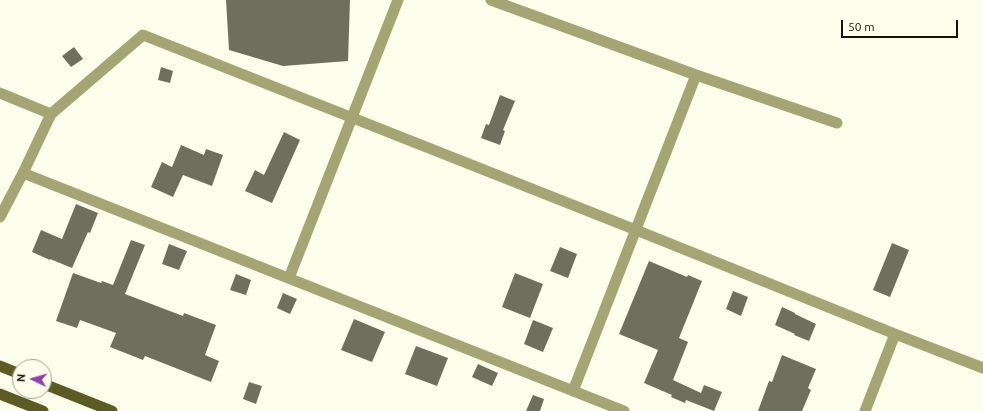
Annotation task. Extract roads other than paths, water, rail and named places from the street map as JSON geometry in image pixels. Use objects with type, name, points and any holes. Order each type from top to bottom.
[{"type":"main road","points":[[0,366],[12,371]]},
{"type":"main road","points":[[52,387],[112,411]]},
{"type":"main road","points":[[0,394],[43,411]]},
{"type":"street","points":[[289,278],[398,0]]},
{"type":"street","points":[[491,0],[696,75],[837,123]]},
{"type":"street","points":[[0,217],[51,114],[143,35],[983,368]]},
{"type":"street","points":[[574,391],[696,75]]},
{"type":"street","points":[[0,93],[51,114]]},
{"type":"street","points":[[23,173],[624,411]]},
{"type":"street","points":[[865,411],[895,334]]}]
